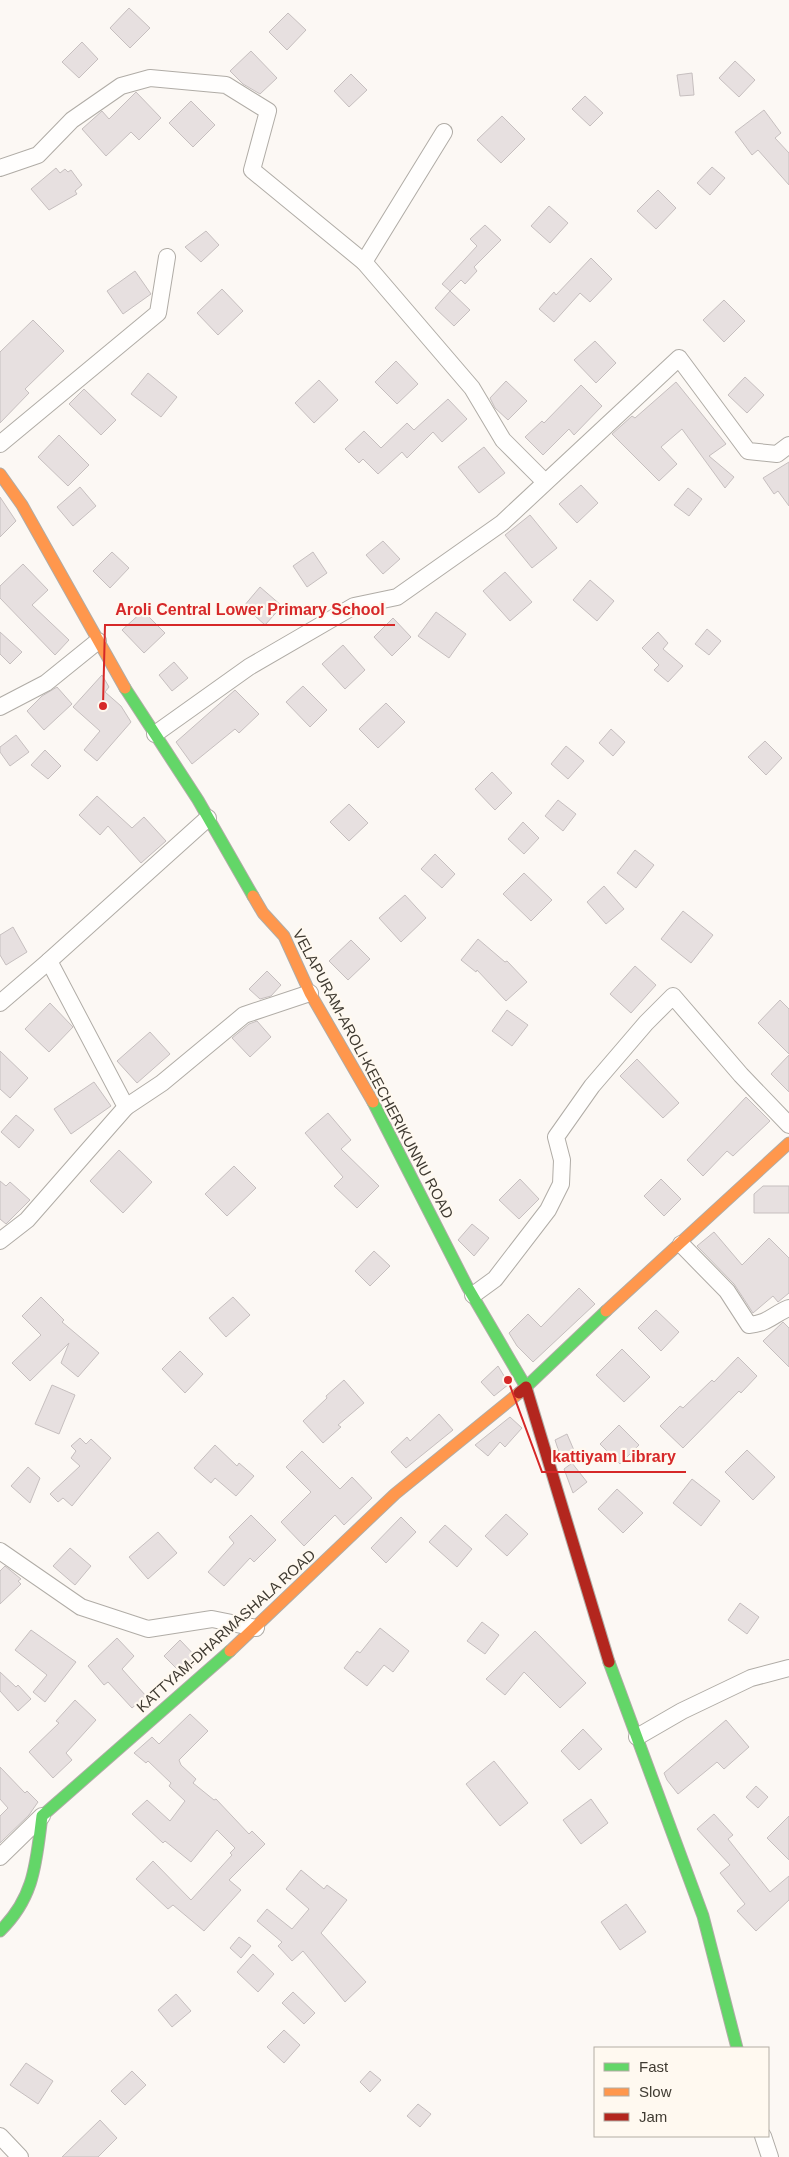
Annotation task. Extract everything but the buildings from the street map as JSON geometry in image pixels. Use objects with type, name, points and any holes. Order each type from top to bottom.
[{"type":"street","points":[[0,168],[38,155],[72,120],[121,86],[150,78],[226,85],[268,111],[252,170],[364,262],[472,388],[503,440],[545,482]]},
{"type":"street","points":[[364,262],[444,132]]},
{"type":"street","points":[[0,444],[158,313],[167,257]]},
{"type":"street","points":[[156,734],[249,667],[354,606],[397,597],[502,523],[678,358],[748,451],[777,454],[789,444]]},
{"type":"street","name":"VELAPURAM-AROLI-KEECHERIKUNNU ROAD","points":[[0,474],[22,505],[98,641],[208,818],[263,913],[284,936],[310,993],[376,1107],[473,1294],[526,1387],[600,1637],[703,1916],[737,2047]]},
{"type":"street","points":[[0,707],[46,683],[98,641]]},
{"type":"street","points":[[0,1003],[208,818]]},
{"type":"street","points":[[49,961],[126,1107]]},
{"type":"street","points":[[0,1241],[27,1220],[126,1107],[162,1083],[244,1015],[310,993]]},
{"type":"street","points":[[473,1294],[494,1279],[548,1210],[561,1184],[562,1160],[556,1137],[592,1086],[646,1023],[674,996],[741,1075],[789,1125]]},
{"type":"street","points":[[526,1387],[596,1319],[789,1143]]},
{"type":"street","points":[[680,1244],[727,1291],[749,1325],[764,1324],[778,1312],[789,1308]]},
{"type":"street","name":"KATTYAM-DHARMASHALA ROAD","points":[[42,1816],[256,1628],[395,1494],[526,1387]]},
{"type":"street","points":[[0,1550],[81,1607],[148,1629],[212,1619],[256,1628]]},
{"type":"street","points":[[637,1736],[682,1711],[751,1678],[789,1668]]},
{"type":"street","points":[[0,1857],[42,1816]]},
{"type":"street","points":[[0,1931],[22,1908],[31,1887],[42,1816]]},
{"type":"street","points":[[0,2136],[20,2157]]},
{"type":"street","points":[[763,2137],[770,2157]]},
{"type":"traffic: fast","points":[[125,688],[198,800],[253,896]]},
{"type":"traffic: fast","points":[[373,1102],[468,1288],[526,1387],[606,1311]]},
{"type":"traffic: fast","points":[[0,1931],[12,1918],[27,1892],[38,1849],[42,1816],[230,1651]]},
{"type":"traffic: fast","points":[[609,1662],[703,1916],[737,2047]]},
{"type":"traffic: slow","points":[[0,474],[22,505],[125,688]]},
{"type":"traffic: slow","points":[[253,896],[263,913],[284,936],[310,993],[373,1102]]},
{"type":"traffic: slow","points":[[606,1311],[789,1143]]},
{"type":"traffic: slow","points":[[230,1651],[395,1494],[519,1393]]},
{"type":"traffic: jam","points":[[519,1393],[526,1387],[609,1662]]},
{"type":"place","name":"Aroli Central Lower Primary School","points":[[103,706]]},
{"type":"place","name":"kattiyam Library","points":[[508,1380]]}]
